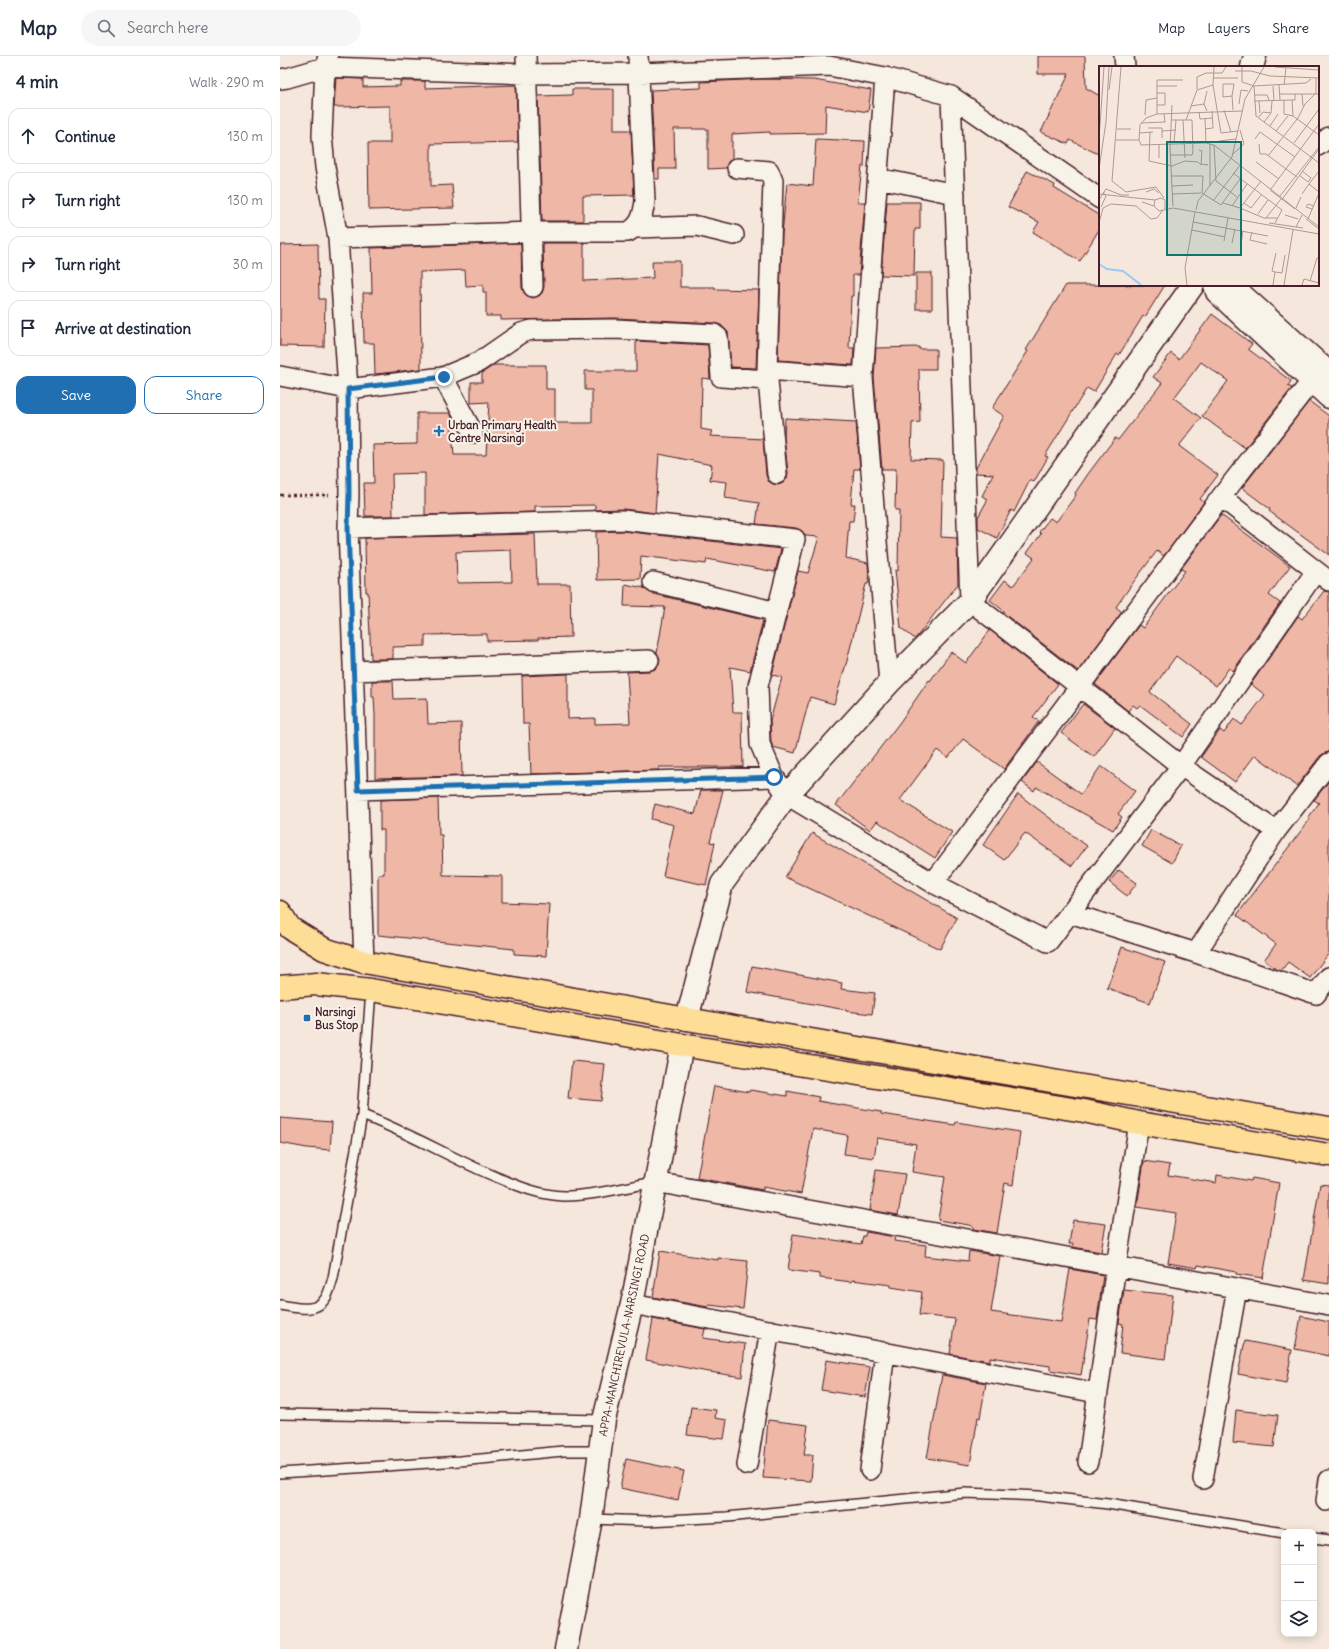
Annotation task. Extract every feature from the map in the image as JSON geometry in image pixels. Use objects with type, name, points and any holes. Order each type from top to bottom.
[{"type":"main road","points":[[280,912],[290,928],[324,949],[364,962],[687,1019],[1329,1128]]},
{"type":"main road","points":[[280,987],[316,984],[371,990],[682,1045],[1084,1111],[1139,1123],[1329,1155]]},
{"type":"street","points":[[1124,56],[1125,66]]},
{"type":"street","points":[[1252,66],[1255,56]]},
{"type":"street","points":[[280,79],[287,78],[327,62],[639,65],[829,61],[951,96],[1099,198]]},
{"type":"street","points":[[327,62],[322,136],[325,167],[338,238],[348,389],[348,528],[364,962]]},
{"type":"street","points":[[526,65],[533,287]]},
{"type":"street","points":[[636,228],[643,215],[645,201],[639,65]]},
{"type":"street","points":[[885,77],[862,377],[889,683]]},
{"type":"street","points":[[951,96],[970,601],[1181,766],[1276,831]]},
{"type":"street","points":[[1319,145],[1329,138]]},
{"type":"street","points":[[737,168],[769,171],[773,181],[768,375],[777,474]]},
{"type":"street","points":[[878,178],[955,194]]},
{"type":"street","points":[[338,238],[532,232],[628,232],[636,228],[697,226],[734,235]]},
{"type":"street","points":[[687,1019],[722,884],[788,795],[889,683],[970,601],[1191,286]]},
{"type":"street","points":[[1215,286],[1217,292],[1320,373]]},
{"type":"street","points":[[1231,286],[1320,373],[1329,397]]},
{"type":"street","points":[[280,376],[348,389],[444,377],[479,362],[521,333],[532,330],[616,330],[714,334],[718,337],[721,377],[768,375],[862,377]]},
{"type":"street","points":[[933,883],[1221,497],[1320,373]]},
{"type":"street","points":[[444,377],[473,433]]},
{"type":"street","points":[[348,528],[622,520],[795,539],[758,686],[760,744],[774,777],[788,795],[933,883],[1048,942],[1322,576],[1221,497]]},
{"type":"street","points":[[653,582],[777,612]]},
{"type":"street","points":[[354,670],[649,660]]},
{"type":"street","points":[[1196,953],[1276,831],[1329,762]]},
{"type":"street","points":[[358,790],[774,777]]},
{"type":"street","points":[[1070,913],[1196,953],[1323,996],[1329,977]]},
{"type":"street","name":"APPA-MANCHIREVULA-NARSINGI ROAD","points":[[566,1649],[591,1519],[604,1420],[632,1304],[682,1045]]},
{"type":"street","points":[[1088,1462],[1116,1266],[1139,1123]]},
{"type":"street","points":[[656,1182],[1329,1305]]},
{"type":"street","points":[[1203,1479],[1237,1288]]},
{"type":"street","points":[[632,1304],[1097,1393]]},
{"type":"street","points":[[747,1465],[770,1330]]},
{"type":"street","points":[[870,1470],[885,1352]]},
{"type":"street","points":[[1326,1501],[1329,1480]]},
{"type":"lane","points":[[280,1305],[308,1309],[321,1304],[326,1298],[333,1278],[362,1115],[371,990]]},
{"type":"lane","points":[[362,1115],[392,1126],[469,1166],[530,1191],[564,1196],[599,1192],[656,1182]]},
{"type":"lane","points":[[280,1414],[604,1420]]},
{"type":"lane","points":[[280,1473],[460,1461],[563,1451],[600,1451]]},
{"type":"lane","points":[[591,1519],[648,1522],[727,1517],[965,1492],[1039,1496],[1108,1504],[1281,1533]]},
{"type":"lane","points":[[1317,1538],[1329,1540]]},
{"type":"path","points":[[280,495],[349,494]]},
{"type":"building","points":[[1038,56],[1085,56],[1086,88],[1099,95],[1099,154],[1070,140],[1068,144],[1041,132],[1069,74],[1038,74]]},
{"type":"building","points":[[336,78],[363,79],[363,87],[400,86],[400,81],[425,81],[425,88],[516,85],[518,142],[431,144],[431,186],[452,185],[454,208],[369,210],[368,143],[390,143],[390,106],[334,107]]},
{"type":"building","points":[[763,79],[814,80],[871,90],[868,112],[826,105],[825,133],[770,134],[770,132],[732,134],[732,158],[728,162],[726,168],[708,169],[708,129],[674,129],[675,169],[659,169],[659,179],[655,179],[651,90],[701,88],[701,82]]},
{"type":"building","points":[[572,89],[614,89],[614,130],[631,130],[634,195],[583,196],[583,221],[542,221],[538,96],[572,95]]},
{"type":"building","points":[[816,139],[865,141],[864,167],[862,166],[858,202],[865,202],[859,275],[853,275],[853,296],[851,296],[849,348],[854,348],[853,365],[778,360],[782,234],[787,183],[813,186]]},
{"type":"building","points":[[1027,171],[1055,185],[1054,188],[1099,215],[1099,230],[1080,261],[1033,232],[1039,222],[1008,207]]},
{"type":"building","points":[[887,202],[920,202],[920,229],[915,229],[914,276],[881,275]]},
{"type":"building","points":[[521,243],[522,288],[527,296],[533,298],[542,293],[544,287],[543,243],[584,243],[584,281],[653,278],[652,261],[680,261],[680,287],[715,287],[715,289],[759,290],[756,368],[731,367],[728,332],[721,325],[715,323],[615,318],[501,320],[501,316],[486,316],[486,292],[483,292],[483,285],[466,286],[465,270],[420,272],[421,369],[375,374],[374,343],[364,343],[363,293],[372,293],[371,248]]},
{"type":"building","points":[[318,244],[319,299],[325,299],[324,347],[280,346],[280,245]]},
{"type":"building","points":[[916,273],[932,273],[932,309],[916,309]]},
{"type":"building","points":[[1066,285],[1164,286],[1145,317],[1143,316],[1119,355],[1117,354],[1094,392],[1087,388],[1045,456],[1048,457],[1034,482],[1030,480],[1014,512],[1011,510],[997,538],[978,528],[978,517],[988,499],[982,496],[993,474],[976,473],[976,468],[1004,416],[992,408],[1028,351],[1026,350]]},
{"type":"building","points":[[1212,314],[1252,344],[1248,349],[1291,381],[1288,386],[1292,388],[1245,448],[1202,416],[1228,381],[1201,362],[1174,398],[1201,418],[1179,446],[1218,475],[1200,499],[1204,502],[1164,556],[1157,551],[1132,584],[1116,607],[1122,612],[1078,671],[1003,613],[1004,611],[990,600],[1005,580],[1013,586],[1034,558],[1027,553],[1041,534],[1039,532],[1050,518],[1056,522],[1076,495],[1075,493],[1088,474],[1115,438],[1118,440],[1162,383],[1153,377],[1171,353],[1179,359]]},
{"type":"building","points":[[636,341],[708,345],[710,379],[702,378],[701,429],[712,431],[710,436],[763,439],[766,475],[768,481],[773,484],[778,485],[783,483],[787,478],[788,473],[784,436],[785,418],[856,422],[860,469],[854,469],[851,504],[855,504],[853,521],[849,521],[846,558],[868,563],[869,580],[868,584],[866,584],[847,661],[834,704],[810,697],[795,753],[773,747],[771,742],[770,721],[782,677],[772,675],[798,571],[808,573],[819,537],[806,536],[802,531],[796,528],[756,524],[759,503],[725,498],[727,482],[710,480],[712,465],[659,454],[655,513],[623,509],[595,510],[595,505],[535,506],[535,512],[425,515],[425,473],[392,474],[393,516],[365,516],[364,483],[374,483],[373,445],[417,444],[417,413],[450,413],[452,417],[452,443],[454,455],[486,455],[489,402],[471,403],[471,382],[482,382],[482,373],[494,365],[546,365],[546,389],[555,389],[555,423],[592,423],[592,390],[585,390],[585,371],[636,371]]},
{"type":"building","points":[[919,347],[919,349],[936,349],[936,369],[919,369],[920,422],[912,423],[911,459],[943,460],[941,537],[957,538],[958,584],[915,639],[901,628],[895,570],[898,571],[899,510],[895,510],[896,469],[882,469],[874,377],[876,348]]},
{"type":"building","points":[[1309,401],[1329,416],[1329,555],[1269,511],[1270,509],[1242,488]]},
{"type":"building","points":[[1221,515],[1290,566],[1269,595],[1280,603],[1233,671],[1229,668],[1216,686],[1176,656],[1150,692],[1192,724],[1183,737],[1140,705],[1137,708],[1133,705],[1128,711],[1095,684],[1139,625],[1143,628],[1185,571],[1181,569]]},
{"type":"building","points":[[622,531],[781,549],[775,572],[707,559],[706,564],[641,556],[640,579],[597,580],[596,532]]},
{"type":"building","points":[[535,534],[537,584],[570,584],[571,637],[538,638],[538,640],[487,641],[487,634],[425,635],[425,646],[393,647],[393,659],[371,659],[368,592],[366,592],[365,538]],"holes":[[[511,550],[512,582],[457,583],[456,552]]]},
{"type":"building","points":[[625,584],[644,588],[650,593],[763,620],[750,671],[730,667],[733,712],[742,712],[743,767],[659,767],[659,770],[531,774],[529,724],[523,724],[522,676],[568,674],[568,719],[595,718],[595,724],[630,723],[627,672],[650,671],[659,665],[660,659],[657,653],[665,607],[624,606]]},
{"type":"building","points":[[1324,591],[1329,592],[1329,752],[1320,756],[1297,786],[1255,755],[1235,782],[1201,757],[1220,730],[1224,733],[1234,719],[1242,725],[1265,695],[1251,684],[1298,616],[1302,619]]},
{"type":"building","points":[[990,630],[1058,684],[1033,717],[1039,721],[1004,769],[963,739],[948,758],[937,750],[900,800],[952,832],[935,858],[877,821],[870,830],[836,805],[900,722],[929,680],[930,681],[951,652],[966,663]]},
{"type":"building","points":[[372,681],[393,681],[394,699],[427,698],[428,724],[461,723],[462,776],[375,778],[375,715],[374,697],[372,697]]},
{"type":"building","points":[[1083,704],[1115,728],[1094,757],[1061,733]]},
{"type":"building","points":[[1037,762],[1081,794],[1101,766],[1135,791],[1118,814],[1122,817],[1113,830],[1036,787],[1034,791],[1022,782]]},
{"type":"building","points":[[1329,781],[1329,953],[1310,978],[1288,962],[1281,971],[1264,960],[1276,944],[1237,915],[1310,819],[1308,818],[1319,803],[1314,800]]},
{"type":"building","points":[[701,790],[723,790],[710,842],[715,843],[706,885],[663,876],[674,825],[651,819],[655,804],[695,814]]},
{"type":"building","points":[[1018,794],[1087,846],[1072,866],[1025,833],[1004,860],[983,845]]},
{"type":"building","points":[[438,798],[439,835],[442,835],[443,875],[502,876],[502,902],[549,904],[546,956],[514,954],[514,949],[378,935],[378,874],[384,874],[384,830],[380,830],[380,800]]},
{"type":"building","points":[[1151,830],[1181,846],[1172,863],[1142,846]]},
{"type":"building","points":[[812,833],[957,918],[940,949],[785,877]]},
{"type":"building","points":[[1119,870],[1137,883],[1127,896],[1109,882]]},
{"type":"building","points":[[1122,947],[1165,962],[1150,1003],[1107,988]]},
{"type":"building","points":[[752,966],[842,983],[841,989],[875,993],[872,1014],[846,1011],[747,992]]},
{"type":"building","points":[[572,1061],[605,1064],[601,1101],[568,1098]]},
{"type":"building","points":[[714,1086],[787,1096],[787,1091],[819,1097],[818,1101],[881,1112],[881,1114],[955,1125],[956,1122],[1020,1132],[1013,1185],[1005,1183],[997,1233],[973,1229],[973,1227],[969,1225],[938,1220],[945,1177],[912,1172],[916,1144],[877,1138],[874,1158],[844,1154],[847,1135],[813,1129],[801,1194],[763,1187],[763,1190],[697,1178]]},
{"type":"building","points":[[280,1118],[332,1122],[330,1150],[307,1148],[280,1143]]},
{"type":"building","points":[[1144,1161],[1170,1165],[1168,1175],[1216,1183],[1217,1175],[1251,1181],[1252,1178],[1279,1183],[1263,1278],[1236,1274],[1236,1272],[1198,1265],[1197,1268],[1168,1263],[1176,1213],[1137,1207]]},
{"type":"building","points":[[876,1170],[905,1174],[898,1215],[870,1210]]},
{"type":"building","points":[[1320,1184],[1329,1185],[1329,1284],[1304,1280]]},
{"type":"building","points":[[1073,1220],[1106,1224],[1101,1252],[1073,1247],[1073,1244],[1069,1244]]},
{"type":"building","points":[[866,1232],[895,1237],[894,1241],[926,1245],[925,1256],[968,1261],[969,1251],[1000,1256],[991,1312],[1061,1322],[1070,1269],[1103,1275],[1097,1320],[1090,1319],[1081,1375],[1050,1370],[1050,1366],[990,1357],[990,1361],[950,1354],[955,1319],[919,1315],[922,1292],[891,1287],[891,1285],[820,1278],[820,1274],[788,1270],[793,1234],[861,1244],[863,1236],[865,1236]]},
{"type":"building","points":[[660,1251],[718,1260],[718,1258],[748,1261],[743,1309],[709,1305],[708,1307],[653,1297]]},
{"type":"building","points":[[1124,1290],[1173,1295],[1165,1359],[1120,1353],[1123,1324],[1119,1323]]},
{"type":"building","points":[[1301,1316],[1329,1322],[1329,1356],[1295,1349]]},
{"type":"building","points":[[653,1319],[705,1329],[703,1338],[745,1344],[742,1377],[646,1360]]},
{"type":"building","points":[[1245,1341],[1292,1350],[1286,1383],[1238,1374]]},
{"type":"building","points":[[826,1360],[870,1367],[865,1397],[821,1390]]},
{"type":"building","points":[[942,1375],[986,1383],[980,1418],[978,1417],[970,1465],[927,1458]]},
{"type":"building","points":[[691,1407],[716,1410],[715,1418],[727,1420],[724,1439],[687,1435]]},
{"type":"building","points":[[1236,1410],[1278,1415],[1274,1447],[1233,1443]]},
{"type":"building","points":[[768,1420],[808,1425],[804,1455],[813,1455],[811,1481],[763,1478]]},
{"type":"building","points":[[626,1459],[684,1471],[678,1500],[620,1488]]},
{"type":"place","name":"Urban Primary Health Centre Narsingi","points":[[439,431]]},
{"type":"place","name":"Narsingi Bus Stop","points":[[307,1018]]},
{"type":"route","points":[[444,377],[348,389],[348,528],[358,790],[774,777]]}]
